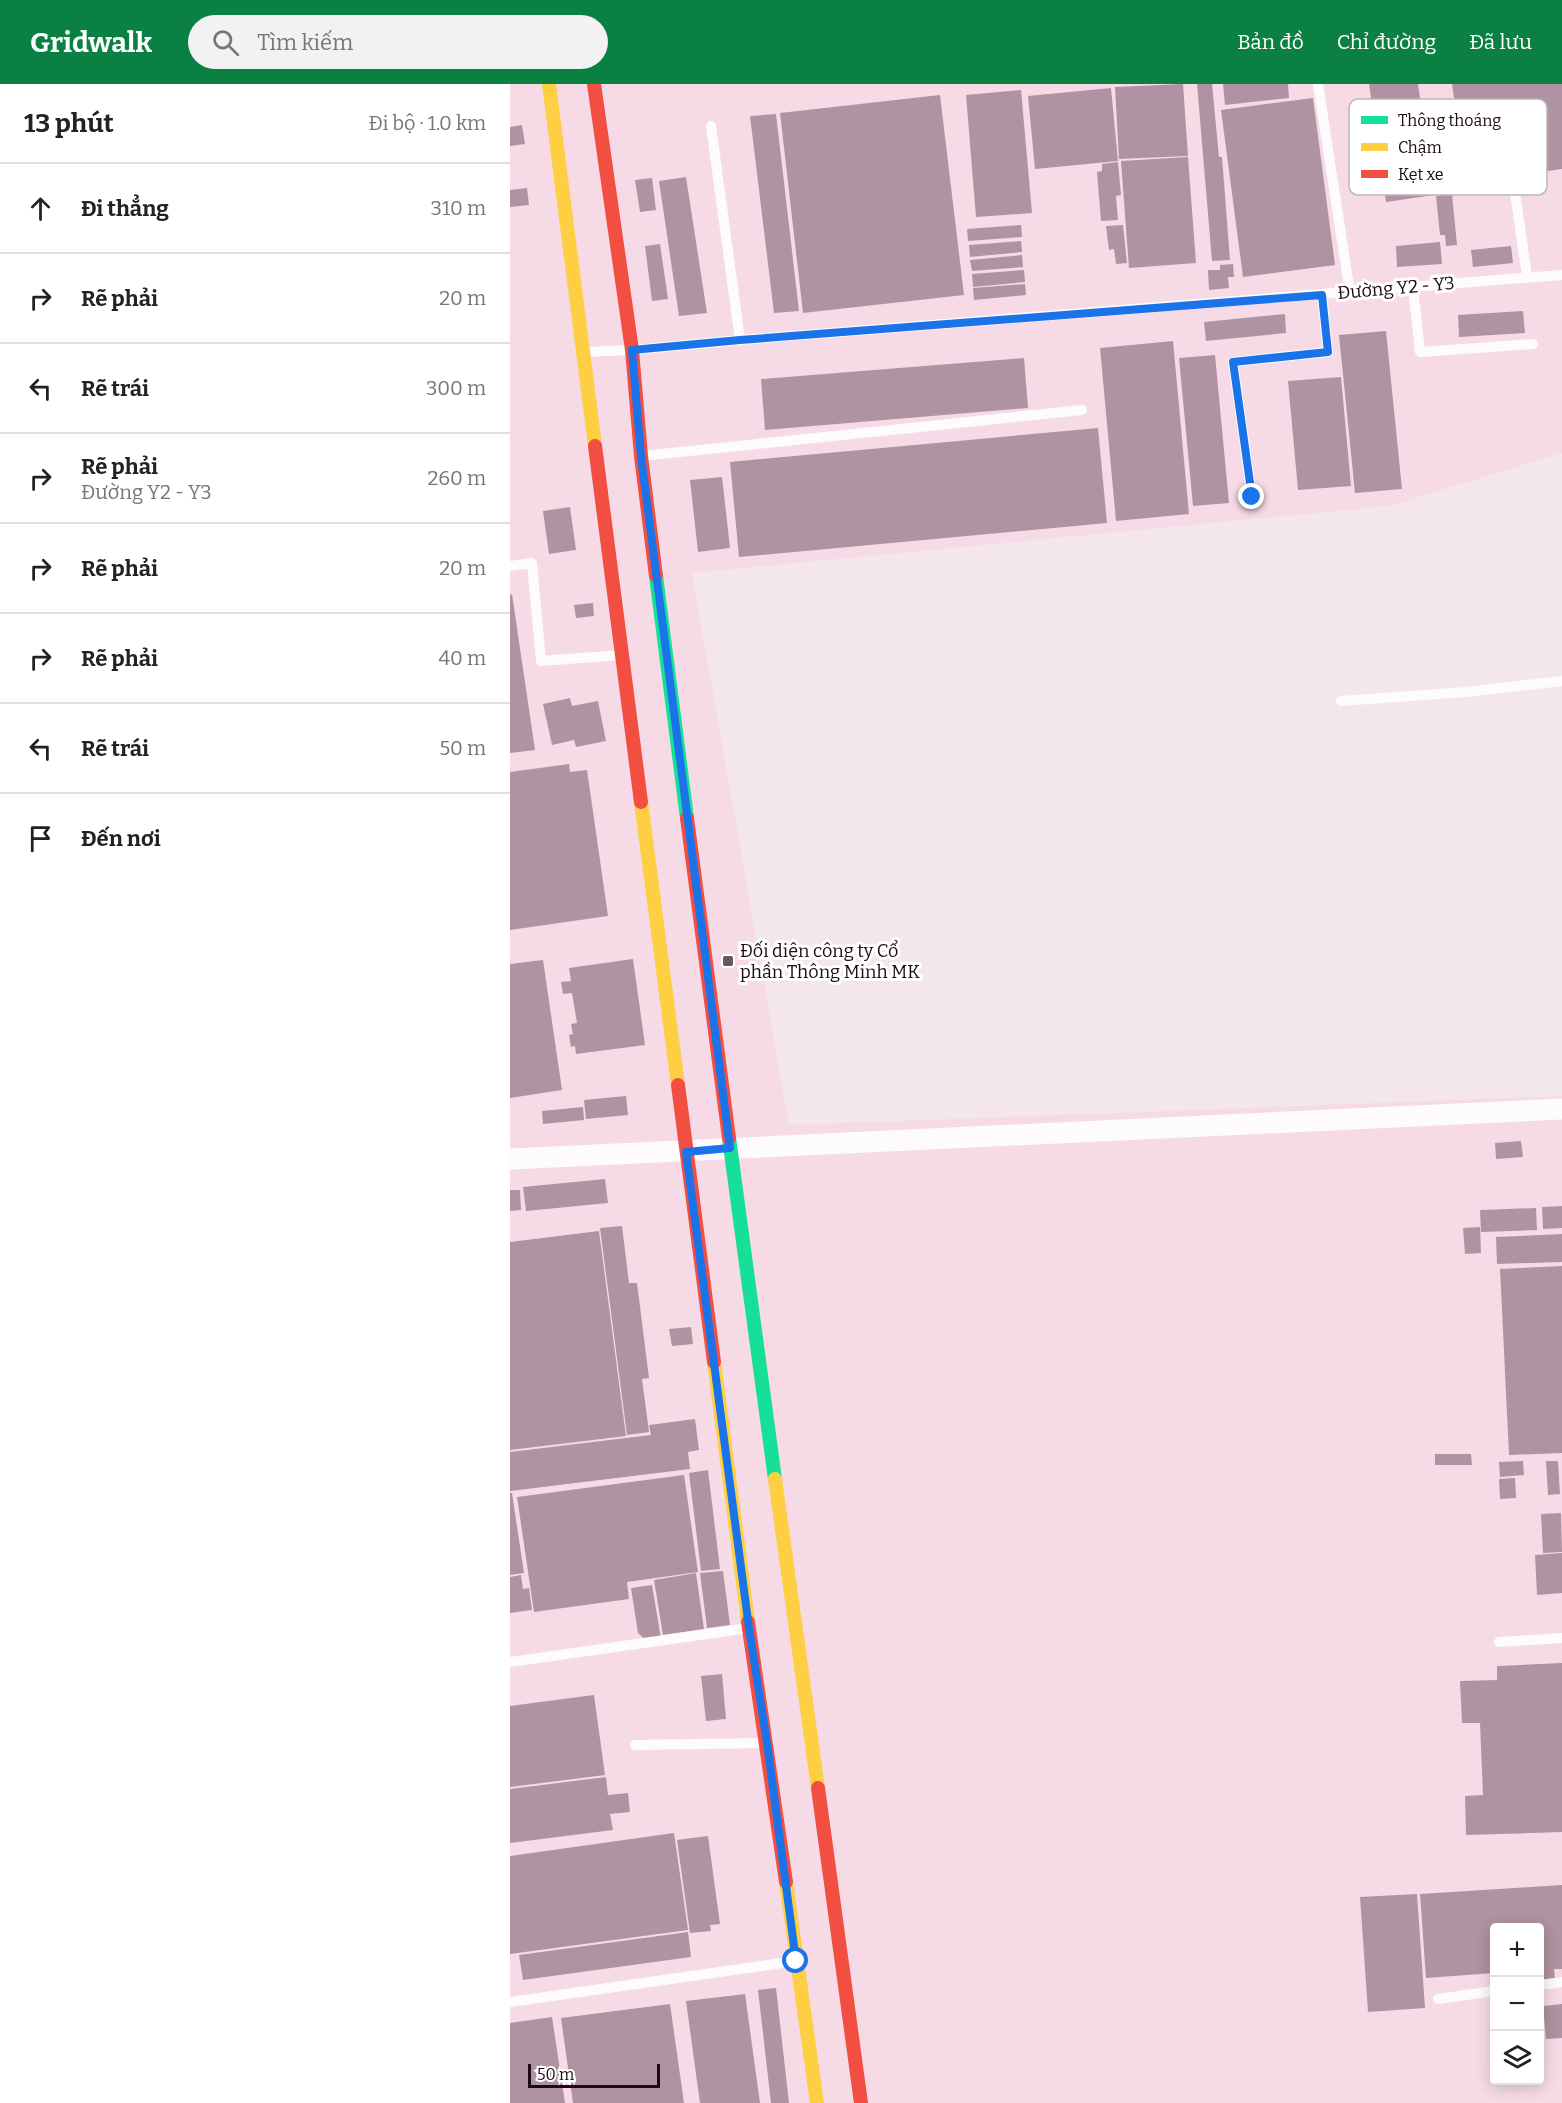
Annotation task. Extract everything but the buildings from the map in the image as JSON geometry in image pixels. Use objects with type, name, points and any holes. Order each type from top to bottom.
[{"type":"street","points":[[549,84],[749,1628],[817,2103]]},
{"type":"street","points":[[594,84],[632,350],[641,456],[730,1148],[861,2103]]},
{"type":"street","points":[[510,1159],[1562,1109]]},
{"type":"lane","points":[[1318,84],[1350,292]]},
{"type":"lane","points":[[711,126],[740,340]]},
{"type":"lane","points":[[1515,195],[1527,276]]},
{"type":"lane","name":"Đường Y2 - Y3","points":[[584,352],[1562,275]]},
{"type":"lane","points":[[1413,288],[1420,352],[1533,344]]},
{"type":"lane","points":[[1252,497],[1233,362],[1328,352],[1322,295]]},
{"type":"lane","points":[[641,456],[1082,410]]},
{"type":"lane","points":[[510,566],[532,563],[541,661],[622,655]]},
{"type":"lane","points":[[1341,701],[1466,692],[1562,681]]},
{"type":"lane","points":[[510,1662],[749,1628]]},
{"type":"lane","points":[[1499,1642],[1562,1638]]},
{"type":"lane","points":[[635,1745],[767,1743]]},
{"type":"lane","points":[[510,2002],[796,1961]]},
{"type":"lane","points":[[1544,1984],[1562,1982]]},
{"type":"lane","points":[[1438,1999],[1490,1992]]},
{"type":"shaded area","points":[[510,84],[1562,84],[1562,453],[1389,506],[692,573],[789,1125],[1562,1096],[1562,2103],[510,2103]]},
{"type":"traffic: fast","points":[[656,576],[687,818]]},
{"type":"traffic: fast","points":[[729,1138],[775,1479]]},
{"type":"traffic: slow","points":[[549,84],[595,446]]},
{"type":"traffic: slow","points":[[641,802],[678,1085]]},
{"type":"traffic: slow","points":[[714,1362],[748,1622]]},
{"type":"traffic: slow","points":[[775,1479],[818,1788]]},
{"type":"traffic: slow","points":[[786,1882],[817,2103]]},
{"type":"traffic: jam","points":[[594,84],[632,350],[641,456],[656,576]]},
{"type":"traffic: jam","points":[[595,446],[641,802]]},
{"type":"traffic: jam","points":[[687,818],[729,1138]]},
{"type":"traffic: jam","points":[[678,1085],[714,1362]]},
{"type":"traffic: jam","points":[[748,1622],[786,1882]]},
{"type":"traffic: jam","points":[[818,1788],[861,2103]]},
{"type":"place","name":"Đối diện công ty Cổ phần Thông Minh MK","points":[[728,961]]},
{"type":"route","points":[[796,1961],[686,1152],[730,1148],[641,456],[632,350],[1322,295],[1328,352],[1233,362],[1252,497]]}]
